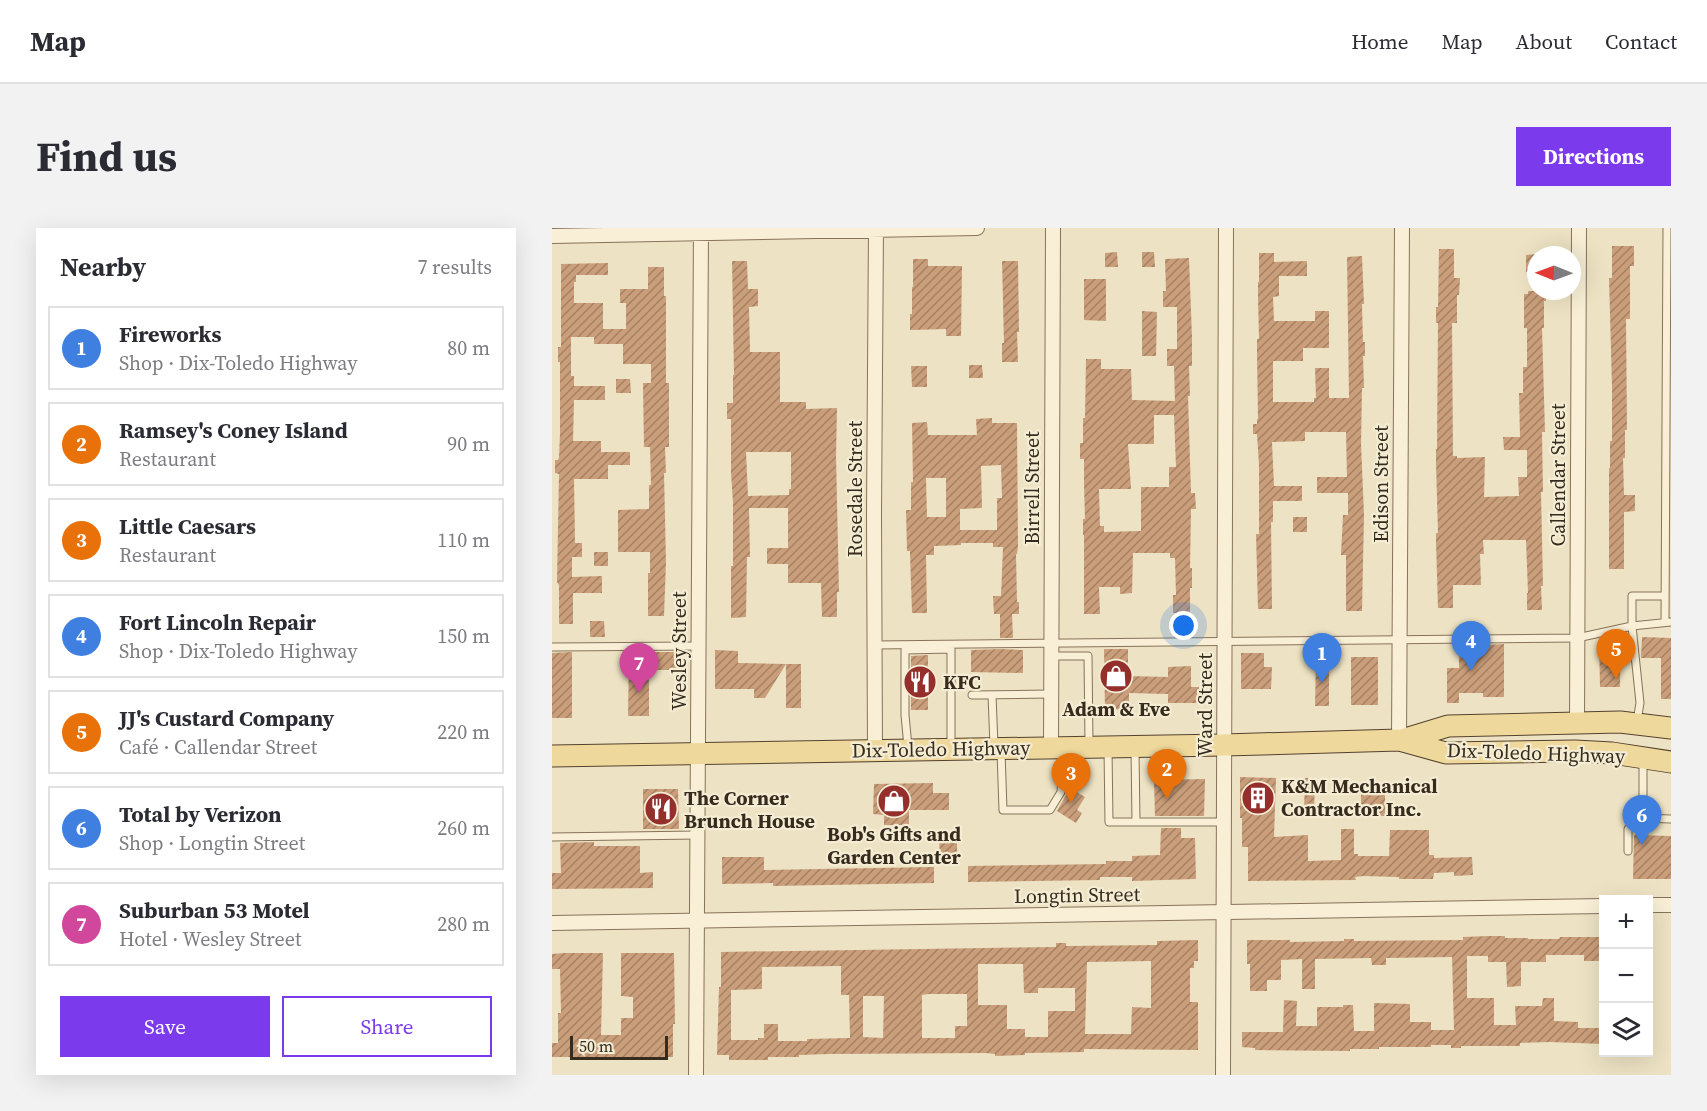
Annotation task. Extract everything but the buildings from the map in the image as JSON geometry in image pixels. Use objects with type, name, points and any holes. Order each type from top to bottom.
[{"type":"main road","name":"Dix-Toledo Highway","points":[[552,756],[1401,740],[1448,726],[1620,722],[1671,728]]},
{"type":"main road","name":"Dix-Toledo Highway","points":[[1401,740],[1446,753],[1575,751],[1612,753],[1671,762]]},
{"type":"street","points":[[552,236],[701,231],[977,228]]},
{"type":"street","name":"Birrell Street","points":[[1053,228],[1050,694],[1058,747]]},
{"type":"street","name":"Ward Street","points":[[1223,1075],[1226,228]]},
{"type":"street","name":"Edison Street","points":[[1401,740],[1399,640],[1402,228]]},
{"type":"street","name":"Callendar Street","points":[[1576,723],[1579,228]]},
{"type":"street","name":"Rosedale Street","points":[[875,751],[876,229]]},
{"type":"street","name":"Wesley Street","points":[[696,1075],[701,231]]},
{"type":"street","points":[[1653,905],[1671,905]]},
{"type":"street","name":"Longtin Street","points":[[552,923],[1599,906]]},
{"type":"lane","points":[[874,645],[1050,650],[1225,642],[1577,638],[1632,626],[1668,622],[1665,596],[1669,433],[1667,228]]},
{"type":"lane","points":[[1637,724],[1640,703],[1632,626],[1632,596],[1665,596]]},
{"type":"lane","points":[[552,647],[698,646]]},
{"type":"lane","points":[[908,750],[905,715],[905,650],[951,649],[951,749]]},
{"type":"lane","points":[[1050,650],[1088,656],[1109,822],[1224,822]]},
{"type":"lane","points":[[972,695],[1050,694]]},
{"type":"lane","points":[[992,695],[1003,810],[1050,810],[1061,792],[1058,747]]},
{"type":"lane","points":[[1135,746],[1136,822]]},
{"type":"lane","points":[[1643,757],[1643,819]]},
{"type":"lane","points":[[1628,851],[1628,829],[1643,819],[1671,819]]},
{"type":"lane","points":[[552,837],[698,835]]},
{"type":"place","name":"Fort Lincoln Repair","points":[[1471,671]]},
{"type":"place","name":"Adam & Eve","points":[[1116,676]]},
{"type":"place","name":"JJ's Custard Company","points":[[1616,679]]},
{"type":"place","name":"KFC","points":[[920,682]]},
{"type":"place","name":"Fireworks","points":[[1322,683]]},
{"type":"place","name":"Suburban 53 Motel","points":[[639,693]]},
{"type":"place","name":"K&M Mechanical Contractor Inc.","points":[[1258,798]]},
{"type":"place","name":"Ramsey's Coney Island","points":[[1167,799]]},
{"type":"place","name":"Bob's Gifts and Garden Center","points":[[894,801]]},
{"type":"place","name":"Little Caesars","points":[[1071,803]]},
{"type":"place","name":"The Corner Brunch House","points":[[661,809]]},
{"type":"place","name":"Total by Verizon","points":[[1642,845]]}]
